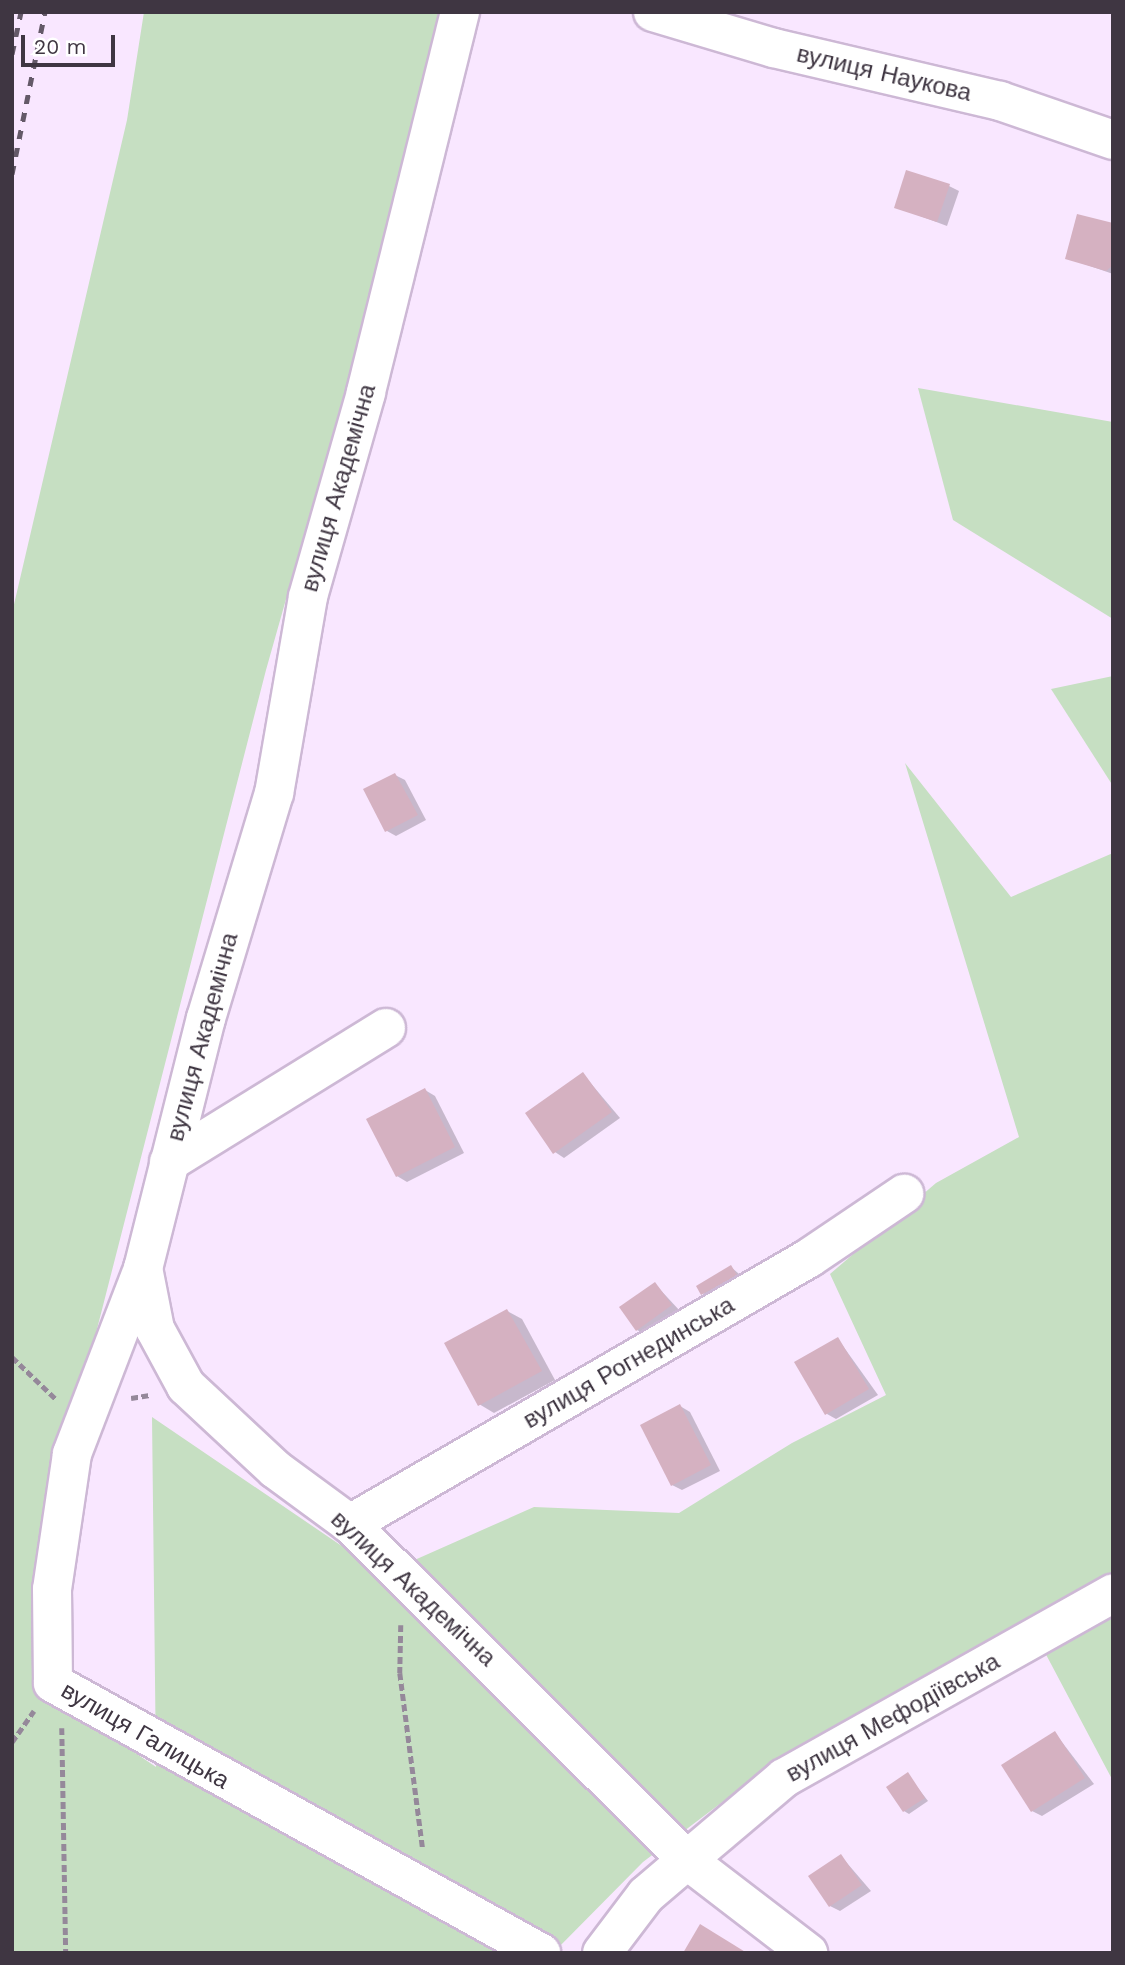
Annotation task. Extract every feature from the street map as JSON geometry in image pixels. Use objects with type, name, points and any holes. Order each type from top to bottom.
[{"type":"street","name":"вулиця Академічна","points":[[460,12],[366,393],[308,597],[277,781],[169,1163],[143,1268],[146,1307],[186,1386],[275,1469],[350,1524],[402,1579],[687,1860]]},
{"type":"street","name":"вулиця Наукова","points":[[653,12],[774,48],[1000,101],[1113,140]]},
{"type":"street","points":[[169,1163],[386,1028]]},
{"type":"street","name":"вулиця Рогнединська","points":[[350,1524],[797,1265],[904,1194]]},
{"type":"street","name":"вулиця Галицька","points":[[143,1268],[85,1427],[72,1454],[52,1589],[53,1683],[254,1799],[427,1885],[541,1953]]},
{"type":"street","name":"вулиця Мефодіївська","points":[[687,1860],[784,1778],[1113,1593]]},
{"type":"street","points":[[602,1953],[646,1895],[687,1860],[808,1953]]},
{"type":"path","points":[[12,1357],[85,1427]]},
{"type":"path","points":[[402,1579],[400,1673],[427,1885]]},
{"type":"path","points":[[64,1689],[66,1953]]},
{"type":"green space","points":[[144,12],[452,12],[266,670],[47,1524],[41,1689],[156,1767],[152,1417],[383,1574],[534,1507],[679,1513],[792,1443],[886,1395],[830,1274],[936,1183],[1019,1137],[905,763],[1011,897],[1113,853],[1113,1781],[1033,1630],[770,1766],[643,1862],[553,1953],[12,1953],[12,613],[127,120]]},
{"type":"green space","points":[[918,388],[1113,422],[1113,619],[953,520]]},
{"type":"green space","points":[[1113,676],[1113,786],[1051,689]]},
{"type":"building","points":[[906,170],[950,184],[937,222],[894,208]]},
{"type":"building","points":[[1077,214],[1113,223],[1113,265],[1106,271],[1065,259]]},
{"type":"building","points":[[395,773],[418,815],[385,832],[363,789]]},
{"type":"building","points":[[583,1072],[612,1112],[553,1154],[525,1113]]},
{"type":"building","points":[[425,1088],[455,1147],[396,1177],[366,1119]]},
{"type":"building","points":[[731,1265],[737,1275],[701,1295],[696,1286]]},
{"type":"building","points":[[655,1282],[672,1305],[636,1331],[619,1307]]},
{"type":"building","points":[[507,1309],[542,1371],[478,1406],[444,1343]]},
{"type":"building","points":[[838,1337],[869,1389],[825,1415],[794,1362]]},
{"type":"building","points":[[680,1404],[711,1465],[671,1486],[640,1425]]},
{"type":"building","points":[[1055,1731],[1085,1778],[1031,1812],[1001,1765]]},
{"type":"building","points":[[908,1772],[925,1798],[903,1812],[886,1787]]},
{"type":"building","points":[[841,1854],[862,1885],[829,1907],[808,1876]]},
{"type":"building","points":[[700,1924],[747,1953],[683,1953]]},
{"type":"railway","points":[[12,54],[21,12]]},
{"type":"railway","points":[[12,174],[45,12]]}]
